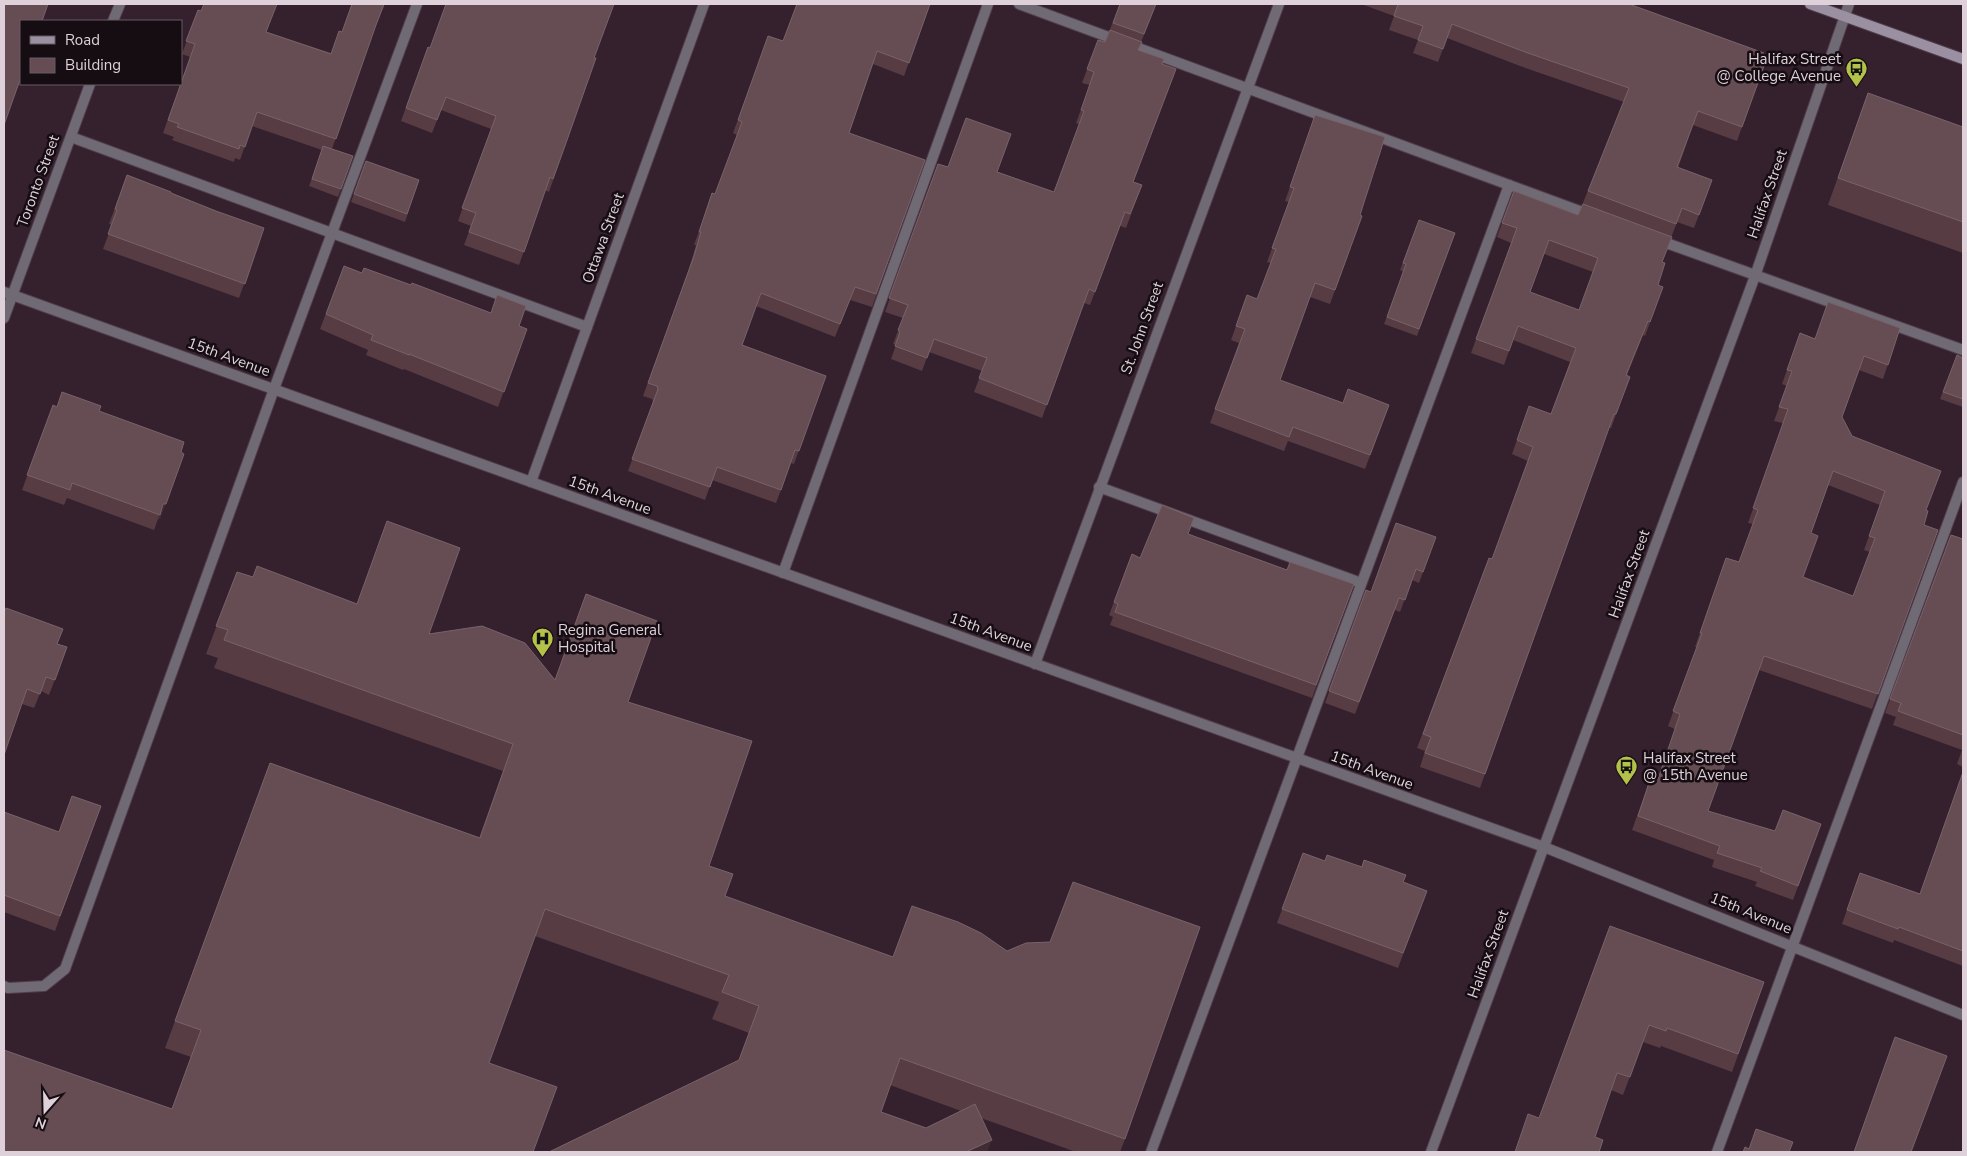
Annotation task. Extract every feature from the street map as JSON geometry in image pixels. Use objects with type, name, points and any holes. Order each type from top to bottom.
[{"type":"street","points":[[113,20],[120,4]]},
{"type":"street","points":[[4,986],[8,988],[44,986],[65,969],[274,389],[417,4]]},
{"type":"street","name":"Ottawa Street","points":[[531,482],[704,4]]},
{"type":"street","points":[[783,573],[988,4]]},
{"type":"street","points":[[1019,4],[1600,218]]},
{"type":"street","name":"St. John Street","points":[[1035,664],[1279,4]]},
{"type":"street","points":[[1810,4],[1963,59]]},
{"type":"street","name":"Halifax Street","points":[[1431,1152],[1755,276],[1849,4]]},
{"type":"street","name":"Toronto Street","points":[[4,318],[8,294],[90,85]]},
{"type":"street","points":[[70,137],[587,327]]},
{"type":"street","points":[[1151,1152],[1509,184]]},
{"type":"street","points":[[1646,235],[1963,350]]},
{"type":"street","name":"15th Avenue","points":[[8,294],[1544,847],[1963,1015]]},
{"type":"street","points":[[1717,1152],[1963,482]]},
{"type":"street","points":[[1099,487],[1361,583]]},
{"type":"building","points":[[4,4],[48,4],[42,20],[20,20],[20,80],[4,125]]},
{"type":"building","points":[[204,4],[277,4],[266,32],[331,54],[339,31],[342,32],[352,4],[384,4],[336,139],[257,112],[245,147],[240,145],[239,149],[177,127],[179,124],[168,120],[195,44],[186,41],[198,10],[201,11]]},
{"type":"building","points":[[446,4],[614,4],[553,179],[550,177],[524,252],[469,232],[476,213],[462,208],[496,116],[446,97],[437,120],[406,108]]},
{"type":"building","points":[[797,4],[930,4],[909,63],[877,51],[849,133],[925,160],[876,294],[855,287],[840,324],[761,293],[742,345],[826,376],[799,451],[795,450],[781,490],[717,467],[710,487],[632,459],[658,389],[657,386],[648,383],[694,256],[701,232],[699,232],[712,193],[715,194],[742,122],[738,120],[768,36],[783,41]]},
{"type":"building","points":[[1120,4],[1156,4],[1144,34],[1113,23]]},
{"type":"building","points":[[1398,4],[1629,4],[1764,53],[1760,64],[1764,66],[1742,127],[1698,111],[1677,167],[1712,180],[1699,215],[1682,208],[1676,224],[1588,191],[1629,88],[1525,52],[1452,24],[1443,49],[1418,40],[1423,26],[1394,16]]},
{"type":"building","points":[[1110,30],[1142,42],[1138,50],[1164,59],[1162,64],[1176,69],[1133,182],[1142,185],[1130,214],[1125,212],[1095,292],[1089,289],[1047,405],[979,378],[987,358],[934,339],[927,358],[895,346],[900,332],[898,330],[908,305],[889,298],[938,164],[948,167],[966,118],[1011,134],[997,172],[1054,192],[1084,111],[1081,110],[1094,72],[1087,69],[1098,40],[1105,42]]},
{"type":"building","points":[[1868,93],[1963,127],[1963,222],[1838,178]]},
{"type":"building","points":[[1315,115],[1385,137],[1360,215],[1362,216],[1335,290],[1315,283],[1280,380],[1343,403],[1348,389],[1389,405],[1370,455],[1293,427],[1289,437],[1215,409],[1245,329],[1236,326],[1247,295],[1257,299],[1276,249],[1272,248],[1294,188],[1290,187]]},
{"type":"building","points":[[323,146],[353,156],[341,189],[312,179]]},
{"type":"building","points":[[366,161],[419,180],[407,214],[354,194]]},
{"type":"building","points":[[127,175],[264,228],[245,284],[108,234]]},
{"type":"building","points":[[1514,191],[1578,215],[1583,204],[1672,237],[1662,262],[1665,263],[1658,285],[1663,287],[1650,322],[1648,321],[1626,375],[1630,377],[1616,414],[1614,414],[1485,774],[1425,753],[1431,737],[1423,734],[1489,558],[1492,559],[1533,447],[1517,440],[1529,406],[1551,414],[1576,348],[1518,326],[1509,351],[1476,339],[1517,228],[1502,223]],"holes":[[[1549,240],[1598,258],[1579,310],[1530,292]]]},
{"type":"building","points":[[1419,220],[1455,233],[1419,329],[1387,317],[1406,264],[1403,263]]},
{"type":"building","points":[[344,266],[362,273],[364,268],[411,285],[412,283],[491,313],[497,295],[526,306],[519,326],[527,329],[504,392],[371,340],[373,335],[326,314]]},
{"type":"building","points":[[1828,302],[1900,328],[1888,365],[1864,356],[1842,417],[1852,436],[1941,471],[1926,510],[1928,511],[1924,525],[1938,530],[1878,694],[1764,656],[1708,811],[1775,831],[1783,810],[1821,824],[1798,886],[1760,871],[1762,868],[1717,853],[1720,846],[1638,816],[1651,777],[1658,779],[1680,714],[1673,711],[1702,633],[1700,633],[1726,558],[1739,562],[1758,510],[1753,508],[1788,409],[1779,407],[1792,371],[1787,370],[1800,333],[1815,339]],"holes":[[[1833,471],[1885,491],[1869,536],[1875,538],[1853,596],[1803,577],[1818,536],[1811,533]]]},
{"type":"building","points":[[1957,355],[1963,358],[1963,399],[1943,392]]},
{"type":"building","points":[[62,392],[101,406],[99,411],[184,442],[181,452],[184,454],[166,504],[163,504],[160,515],[72,483],[70,490],[27,475],[53,405],[57,407]]},
{"type":"building","points":[[1162,505],[1194,518],[1188,534],[1287,570],[1290,562],[1354,584],[1316,685],[1115,612],[1118,604],[1114,602],[1132,554],[1140,558]]},
{"type":"building","name":"Regina General Hospital","points":[[387,521],[460,548],[429,634],[482,626],[525,643],[555,680],[586,594],[657,621],[628,702],[752,741],[709,866],[733,874],[725,896],[893,957],[912,906],[958,922],[981,933],[1007,951],[1026,943],[1050,942],[1073,882],[1200,927],[1125,1139],[900,1058],[881,1112],[926,1128],[975,1104],[992,1140],[966,1152],[549,1152],[739,1060],[759,1006],[722,992],[729,975],[545,909],[489,1063],[557,1087],[533,1152],[4,1152],[4,1050],[172,1109],[201,1030],[175,1021],[270,763],[480,838],[513,744],[224,640],[228,630],[216,626],[237,572],[253,577],[257,566],[357,604]]},
{"type":"building","points":[[1396,523],[1436,537],[1423,572],[1416,569],[1405,600],[1399,598],[1359,702],[1329,691],[1366,590],[1371,592]]},
{"type":"building","points":[[1951,535],[1963,539],[1963,735],[1898,711],[1901,703],[1890,699]]},
{"type":"building","points":[[6,608],[63,629],[57,644],[67,647],[55,680],[46,677],[40,694],[27,689],[4,755],[4,613]]},
{"type":"building","points":[[1963,772],[1963,951],[1847,910],[1860,873],[1920,894]]},
{"type":"building","points":[[72,796],[101,806],[60,916],[4,895],[4,812],[59,832]]},
{"type":"building","points":[[1303,853],[1325,861],[1327,855],[1362,867],[1364,860],[1406,875],[1403,882],[1427,891],[1403,953],[1282,909]]},
{"type":"building","points":[[1610,926],[1764,982],[1738,1054],[1667,1028],[1666,1031],[1649,1025],[1630,1077],[1617,1073],[1595,1137],[1603,1140],[1599,1152],[1515,1152],[1528,1114],[1539,1118]]},
{"type":"building","points":[[1895,1037],[1947,1056],[1911,1152],[1854,1152]]},
{"type":"building","points":[[1756,1129],[1793,1142],[1789,1152],[1743,1152],[1745,1147],[1749,1149]]},
{"type":"place","name":"Halifax Street @ College Avenue","points":[[1857,87]]},
{"type":"place","name":"Regina General Hospital","points":[[542,658]]},
{"type":"place","name":"Halifax Street @ 15th Avenue","points":[[1627,786]]}]
